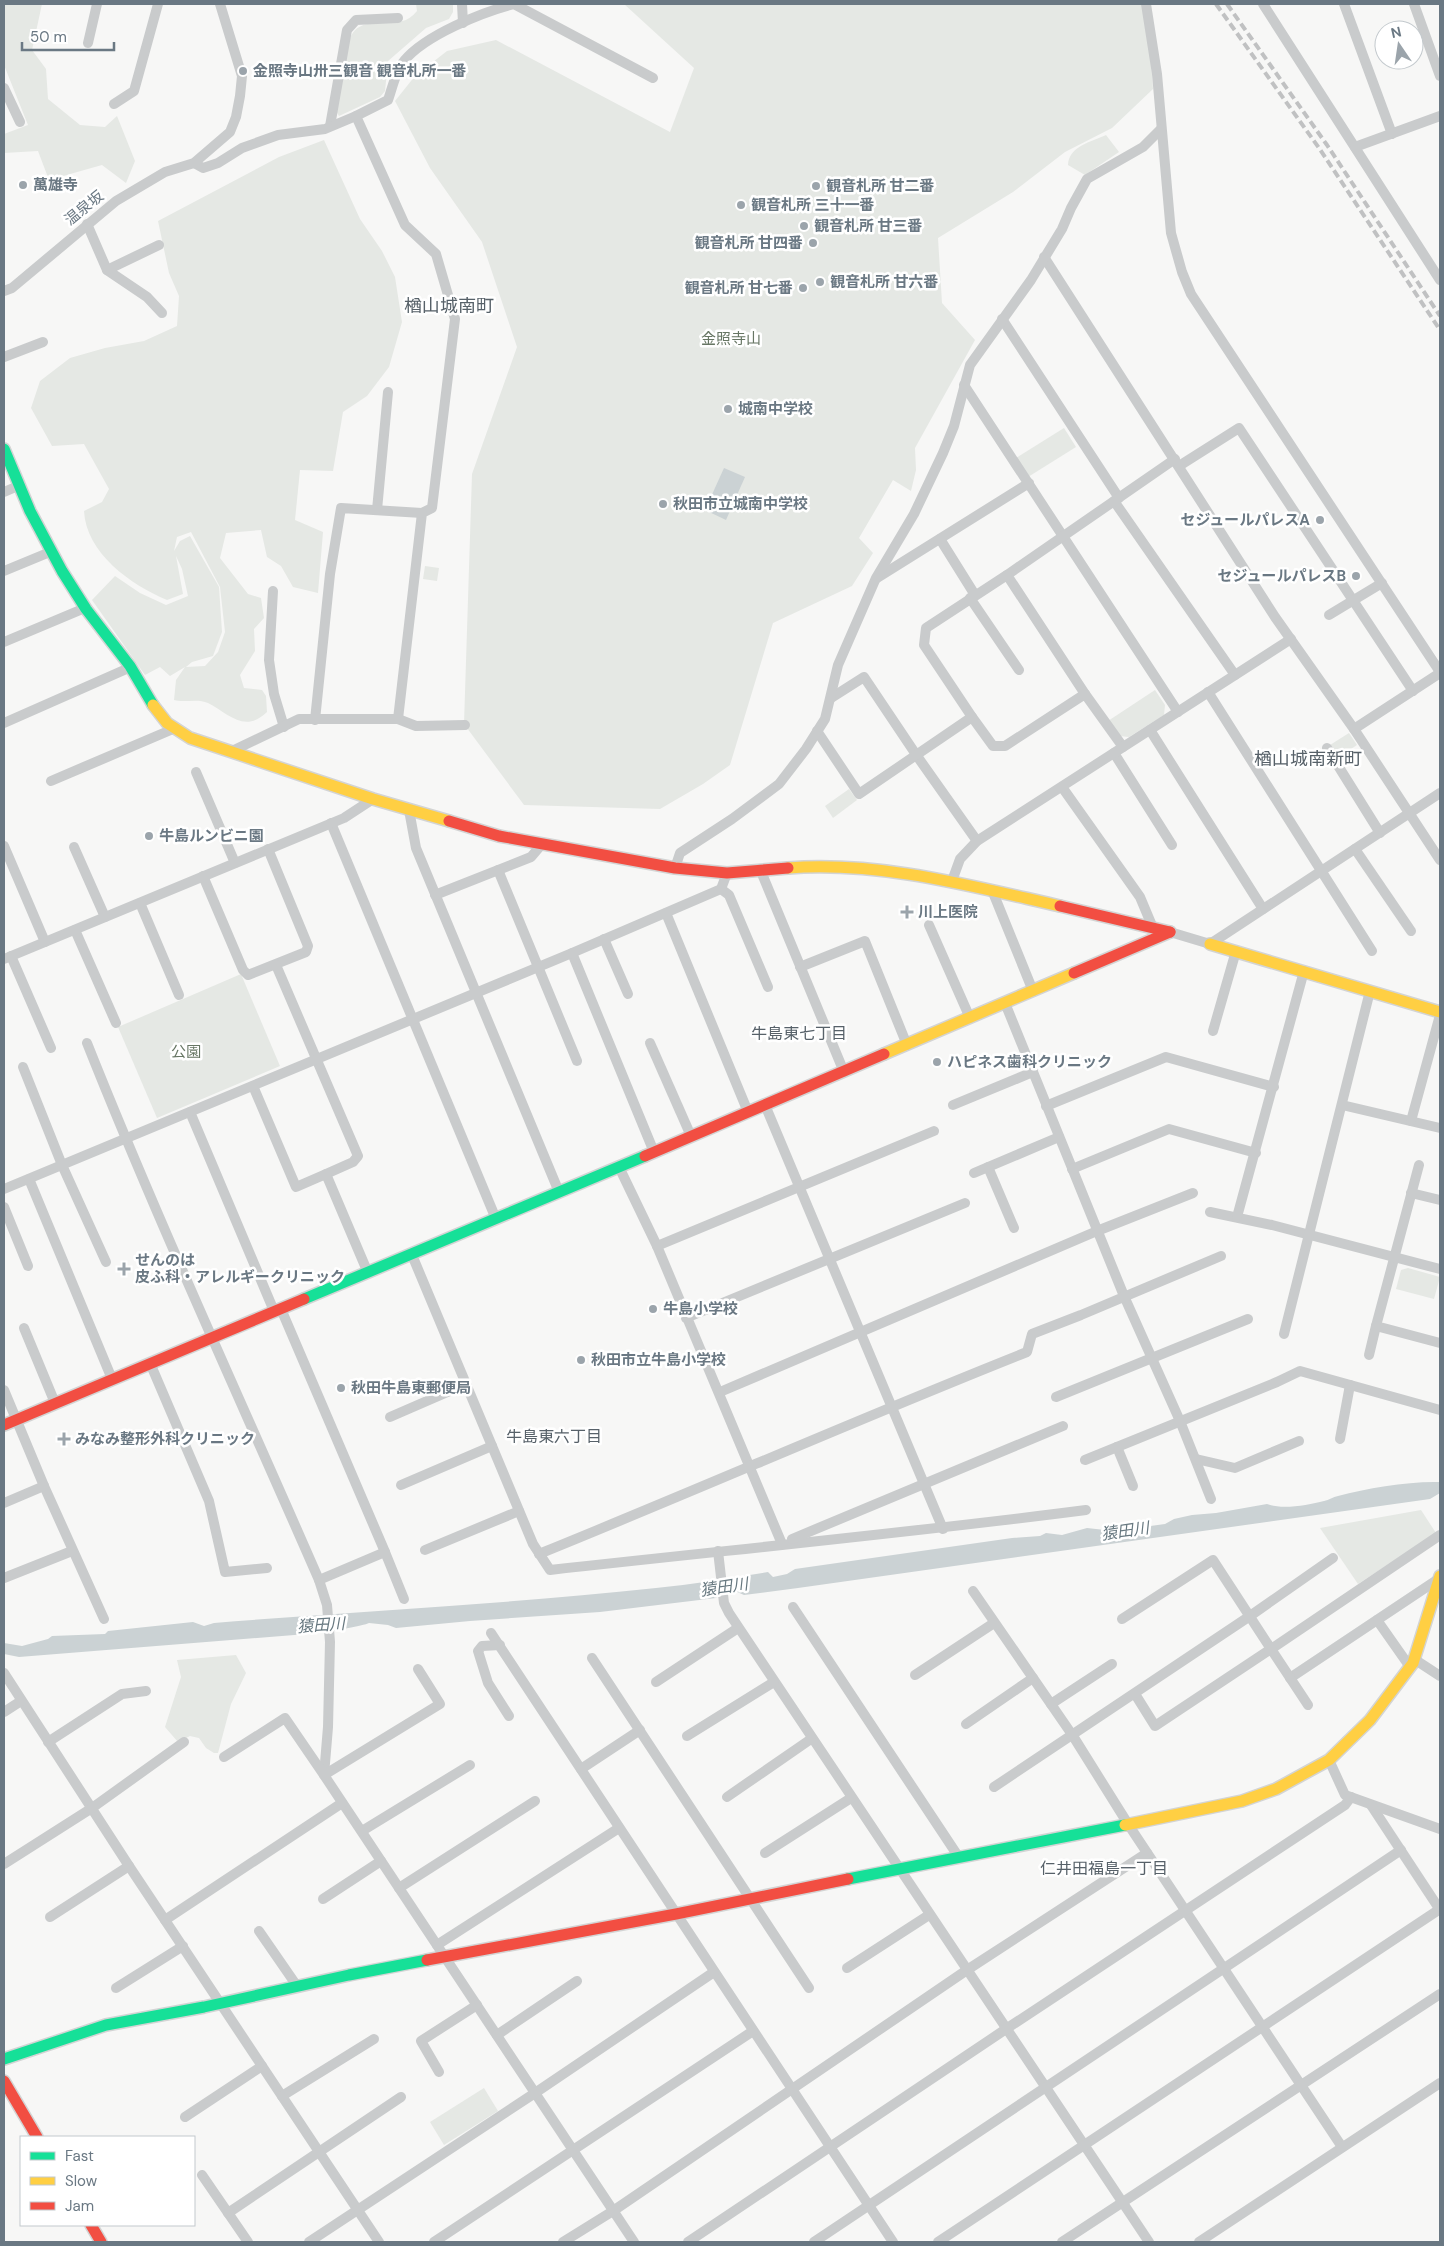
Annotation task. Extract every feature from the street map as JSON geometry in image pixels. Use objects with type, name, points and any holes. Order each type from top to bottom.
[{"type":"street","points":[[88,43],[97,4]]},
{"type":"street","points":[[114,104],[134,92],[158,4]]},
{"type":"street","points":[[220,4],[242,76],[240,96],[236,117],[230,132],[194,163],[203,168],[218,162],[242,148],[278,135],[314,131],[330,126],[356,116],[388,100],[403,62],[420,47],[463,23],[496,9],[514,4],[653,78]]},
{"type":"street","points":[[462,4],[463,23]]},
{"type":"street","points":[[1146,4],[1157,74],[1171,233],[1182,272],[1191,294],[1440,672],[1354,729]]},
{"type":"street","points":[[1263,4],[1440,280]]},
{"type":"street","points":[[1344,4],[1392,134]]},
{"type":"street","points":[[1414,4],[1440,76]]},
{"type":"street","points":[[330,126],[347,30],[356,20],[398,18]]},
{"type":"street","points":[[4,88],[20,122]]},
{"type":"street","points":[[315,720],[330,574],[341,508],[422,513],[432,508],[455,319],[436,254],[405,225],[356,116]]},
{"type":"street","points":[[1355,147],[1440,116]]},
{"type":"street","points":[[675,868],[680,852],[732,819],[779,784],[817,732],[825,719],[838,665],[876,578],[914,514],[943,453],[954,426],[970,366],[1031,280],[1087,179],[1143,147],[1161,129]]},
{"type":"street","name":"温泉坂","points":[[4,290],[12,288],[116,201],[165,172],[194,163]]},
{"type":"street","points":[[88,224],[107,270],[147,297],[162,313]]},
{"type":"street","points":[[107,270],[159,245]]},
{"type":"street","points":[[1044,257],[1291,639],[1354,729],[1408,814],[1440,860]]},
{"type":"street","points":[[1002,319],[1116,500],[1235,675]]},
{"type":"street","points":[[4,357],[43,342]]},
{"type":"street","points":[[964,384],[1178,712]]},
{"type":"street","points":[[377,510],[388,392]]},
{"type":"street","points":[[1085,694],[1005,746],[993,746],[924,645],[926,628],[1116,500],[1239,428],[1413,691]]},
{"type":"street","points":[[4,449],[18,486],[50,552],[85,608],[131,667],[163,720],[173,729],[190,738],[373,799],[499,836],[675,868],[727,872],[803,867],[891,871],[992,890],[1170,932],[1370,991],[1440,1014],[1411,1121]]},
{"type":"street","points":[[876,578],[1029,483]]},
{"type":"street","points":[[4,492],[18,486]]},
{"type":"street","points":[[398,719],[422,513]]},
{"type":"street","points":[[940,539],[1018,670]]},
{"type":"street","points":[[4,571],[50,552]]},
{"type":"street","points":[[1007,575],[1085,694],[1172,845]]},
{"type":"street","points":[[1329,615],[1382,584]]},
{"type":"street","points":[[273,591],[269,660],[274,694],[284,727]]},
{"type":"street","points":[[4,642],[85,608]]},
{"type":"street","points":[[952,882],[960,859],[977,841],[1291,639]]},
{"type":"street","points":[[4,723],[131,667]]},
{"type":"street","points":[[831,698],[864,676],[977,841]]},
{"type":"street","points":[[1208,692],[1372,951]]},
{"type":"street","points":[[817,732],[859,794],[972,717]]},
{"type":"street","points":[[232,751],[299,719],[398,719],[416,726],[465,725]]},
{"type":"street","points":[[51,781],[173,729]]},
{"type":"street","points":[[1150,730],[1263,909]]},
{"type":"street","points":[[1327,748],[1380,833]]},
{"type":"street","points":[[196,772],[236,863]]},
{"type":"street","points":[[1062,787],[1140,898],[1153,928]]},
{"type":"street","points":[[1210,944],[1440,793]]},
{"type":"street","points":[[51,1048],[8,958],[344,818],[373,799]]},
{"type":"street","points":[[409,810],[416,848],[559,1192]]},
{"type":"street","points":[[331,823],[496,1219]]},
{"type":"street","points":[[435,895],[531,857],[542,844]]},
{"type":"street","points":[[4,846],[45,942]]},
{"type":"street","points":[[74,847],[105,917]]},
{"type":"street","points":[[1355,849],[1411,931]]},
{"type":"street","points":[[203,876],[243,970],[248,975],[276,965],[306,952],[308,946],[268,850]]},
{"type":"street","points":[[760,869],[844,1072]]},
{"type":"street","points":[[498,870],[577,1061]]},
{"type":"street","points":[[4,1189],[476,994],[721,889],[727,872]]},
{"type":"street","points":[[721,889],[729,895],[768,986]]},
{"type":"street","points":[[992,890],[1033,991]]},
{"type":"street","points":[[140,903],[179,996]]},
{"type":"street","points":[[666,913],[748,1112]]},
{"type":"street","points":[[930,925],[970,1018]]},
{"type":"street","points":[[75,930],[116,1023]]},
{"type":"street","points":[[4,1424],[496,1219],[1170,932]]},
{"type":"street","points":[[604,940],[628,994]]},
{"type":"street","points":[[800,967],[865,941],[907,1045]]},
{"type":"street","points":[[1213,1031],[1236,951]]},
{"type":"street","points":[[572,953],[654,1152]]},
{"type":"street","points":[[253,1086],[296,1186],[353,1162],[358,1156],[276,965]]},
{"type":"street","points":[[1238,1217],[1304,971]]},
{"type":"street","points":[[1284,1334],[1370,991]]},
{"type":"street","points":[[1005,1003],[1097,1231],[1180,1421],[1211,1499]]},
{"type":"street","points":[[86,1043],[211,1338],[319,1580],[327,1605],[330,1642],[328,1727],[324,1774]]},
{"type":"street","points":[[650,1043],[691,1136]]},
{"type":"street","points":[[1046,1106],[1166,1056],[1274,1087]]},
{"type":"street","points":[[23,1067],[62,1165],[106,1262]]},
{"type":"street","points":[[952,1105],[1033,1072]]},
{"type":"street","points":[[765,1105],[943,1528]]},
{"type":"street","points":[[1342,1105],[1440,1128]]},
{"type":"street","points":[[190,1112],[385,1552],[404,1599]]},
{"type":"street","points":[[1072,1169],[1169,1129],[1256,1153]]},
{"type":"street","points":[[657,1246],[934,1131]]},
{"type":"street","points":[[974,1173],[1059,1137]]},
{"type":"street","points":[[1370,1355],[1393,1257],[1419,1165]]},
{"type":"street","points":[[619,1167],[657,1246],[686,1318],[720,1392],[782,1544]]},
{"type":"street","points":[[988,1167],[1014,1228]]},
{"type":"street","points":[[326,1174],[368,1273]]},
{"type":"street","points":[[29,1179],[112,1379]]},
{"type":"street","points":[[720,1392],[1097,1231],[1193,1193]]},
{"type":"street","points":[[1411,1193],[1440,1200]]},
{"type":"street","points":[[686,1318],[964,1203]]},
{"type":"street","points":[[4,1207],[28,1266]]},
{"type":"street","points":[[1210,1212],[1309,1234],[1440,1269]]},
{"type":"street","points":[[412,1254],[520,1511],[540,1554],[550,1570],[943,1528],[1086,1510]]},
{"type":"street","points":[[540,1554],[751,1468],[892,1406],[1027,1352],[1032,1334],[1221,1256]]},
{"type":"street","points":[[1056,1396],[1248,1319]]},
{"type":"street","points":[[1376,1326],[1440,1343]]},
{"type":"street","points":[[24,1328],[55,1403]]},
{"type":"street","points":[[150,1363],[209,1501],[225,1572],[266,1568]]},
{"type":"street","points":[[1085,1460],[1300,1371],[1440,1410]]},
{"type":"street","points":[[390,1417],[466,1384]]},
{"type":"street","points":[[1340,1439],[1350,1385]]},
{"type":"street","points":[[4,1390],[72,1551],[104,1619]]},
{"type":"street","points":[[782,1544],[1063,1426]]},
{"type":"street","points":[[1196,1459],[1235,1468],[1298,1441]]},
{"type":"street","points":[[401,1485],[492,1446]]},
{"type":"street","points":[[1117,1447],[1134,1486]]},
{"type":"street","points":[[4,1503],[44,1486]]},
{"type":"street","points":[[425,1550],[520,1511]]},
{"type":"street","points":[[1135,1694],[1155,1726],[1440,1535]]},
{"type":"street","points":[[4,1578],[72,1551]]},
{"type":"street","points":[[718,1551],[724,1603],[738,1628],[1149,2242]]},
{"type":"street","points":[[319,1580],[385,1552]]},
{"type":"street","points":[[994,1787],[1073,1736],[1333,1558]]},
{"type":"street","points":[[1122,1619],[1213,1560],[1308,1705]]},
{"type":"street","points":[[1290,1678],[1440,1577]]},
{"type":"street","points":[[4,2060],[106,2025],[444,1956],[676,1914],[958,1856],[1242,1801],[1276,1789],[1329,1760],[1370,1720],[1412,1663],[1440,1577]]},
{"type":"street","points":[[972,1590],[1073,1736],[1128,1824],[1342,2147]]},
{"type":"street","points":[[793,1607],[958,1856]]},
{"type":"street","points":[[1377,1620],[1412,1663],[1440,1676]]},
{"type":"street","points":[[915,1675],[994,1623]]},
{"type":"street","points":[[656,1682],[738,1628]]},
{"type":"street","points":[[491,1633],[893,2242]]},
{"type":"street","points":[[500,1645],[482,1646],[478,1651],[488,1683],[510,1716]]},
{"type":"street","points":[[592,1658],[809,1988]]},
{"type":"street","points":[[1051,1704],[1112,1664]]},
{"type":"street","points":[[324,1774],[440,1704],[418,1669]]},
{"type":"street","points":[[5,1677],[379,2242]]},
{"type":"street","points":[[966,1724],[1032,1678]]},
{"type":"street","points":[[687,1736],[774,1682]]},
{"type":"street","points":[[48,1742],[122,1694],[146,1691]]},
{"type":"street","points":[[4,1712],[21,1702]]},
{"type":"street","points":[[224,1757],[286,1718],[634,2242]]},
{"type":"street","points":[[581,1770],[640,1730]]},
{"type":"street","points":[[728,1797],[811,1738]]},
{"type":"street","points":[[4,1864],[92,1808],[184,1742]]},
{"type":"street","points":[[1329,1760],[1345,1795],[1440,1829]]},
{"type":"street","points":[[362,1831],[470,1765]]},
{"type":"street","points":[[688,2242],[1006,2029],[1186,1912],[1345,1805],[1352,1797]]},
{"type":"street","points":[[765,1853],[850,1798]]},
{"type":"street","points":[[399,1888],[535,1801]]},
{"type":"street","points":[[165,1920],[342,1803]]},
{"type":"street","points":[[938,2242],[1440,1910],[1371,1805]]},
{"type":"street","points":[[438,1945],[619,1828]]},
{"type":"street","points":[[814,2242],[1401,1850]]},
{"type":"street","points":[[563,2242],[613,2211],[967,1970],[1147,1853]]},
{"type":"street","points":[[322,1899],[381,1861]]},
{"type":"street","points":[[50,1917],[129,1866]]},
{"type":"street","points":[[848,1968],[929,1915]]},
{"type":"street","points":[[259,1931],[297,1986]]},
{"type":"street","points":[[116,1988],[183,1946]]},
{"type":"street","points":[[309,2242],[714,1972]]},
{"type":"street","points":[[497,2035],[577,1980]]},
{"type":"street","points":[[1062,2242],[1440,1994]]},
{"type":"street","points":[[439,2072],[421,2041],[477,2005]]},
{"type":"street","points":[[434,2242],[753,2031]]},
{"type":"street","points":[[282,2096],[374,2039]]},
{"type":"street","points":[[185,2117],[262,2066]]},
{"type":"street","points":[[4,2081],[36,2136]]},
{"type":"street","points":[[1199,2242],[1440,2083]]},
{"type":"street","points":[[228,2213],[401,2097]]},
{"type":"street","points":[[202,2175],[247,2242]]},
{"type":"street","points":[[92,2226],[101,2242]]},
{"type":"green space","points":[[4,4],[42,4],[32,50],[46,69],[48,99],[80,125],[105,127],[117,116],[135,161],[126,183],[102,165],[49,180],[38,151],[4,153],[4,134],[28,125],[4,65]]},
{"type":"green space","points":[[416,4],[453,4],[453,12],[449,19],[426,28],[388,61],[385,91],[380,97],[339,116],[336,111],[350,38],[363,25],[400,22],[409,18],[417,11]]},
{"type":"green space","name":"金照寺山","points":[[624,4],[1147,4],[1153,89],[1112,128],[1065,152],[1013,192],[938,238],[942,303],[975,340],[915,448],[916,470],[911,491],[893,480],[859,538],[873,553],[852,586],[773,623],[730,765],[703,784],[660,809],[524,805],[464,724],[472,474],[517,347],[482,242],[430,168],[395,101],[415,76],[447,51],[496,40],[670,132],[694,68]]},
{"type":"green space","points":[[1106,135],[1119,152],[1085,175],[1068,165],[1072,153],[1077,149]]},
{"type":"green space","points":[[324,140],[360,219],[382,251],[395,277],[402,322],[389,367],[367,396],[343,412],[333,471],[300,470],[295,520],[323,532],[318,593],[293,587],[281,566],[267,557],[261,530],[226,533],[220,558],[248,594],[261,598],[264,618],[254,629],[255,651],[240,675],[244,688],[262,690],[266,696],[267,712],[251,721],[243,721],[236,720],[208,703],[174,700],[176,680],[185,667],[170,676],[160,667],[145,675],[92,600],[115,576],[140,593],[166,605],[188,596],[182,569],[176,556],[183,594],[167,600],[139,586],[113,566],[102,554],[93,541],[84,511],[102,502],[109,489],[84,444],[52,446],[31,408],[40,381],[70,358],[105,348],[144,341],[177,326],[179,296],[169,273],[158,221],[279,157]],"holes":[[[191,532],[220,587],[225,632],[218,652],[205,666],[186,667],[192,662],[213,656],[222,632],[219,587],[190,536],[180,541],[174,551],[177,537]]]},
{"type":"green space","points":[[1064,428],[1076,447],[1028,477],[1016,458]]},
{"type":"green space","points":[[425,566],[439,568],[437,581],[423,579]]},
{"type":"green space","points":[[1155,690],[1165,705],[1164,715],[1129,737],[1119,736],[1108,721]]},
{"type":"green space","points":[[1349,733],[1357,745],[1339,757],[1330,745]]},
{"type":"green space","points":[[849,789],[857,800],[833,818],[825,806]]},
{"type":"green space","name":"公園","points":[[241,974],[280,1066],[157,1118],[118,1027]]},
{"type":"green space","points":[[1408,1268],[1440,1277],[1434,1299],[1396,1289],[1401,1270]]},
{"type":"green space","points":[[1421,1510],[1436,1533],[1358,1584],[1320,1528]]},
{"type":"green space","points":[[236,1655],[246,1673],[231,1704],[218,1753],[214,1753],[206,1748],[199,1738],[190,1736],[178,1742],[165,1727],[181,1677],[177,1660]]},
{"type":"green space","points":[[484,2088],[498,2111],[444,2145],[430,2122]]},
{"type":"water","points":[[724,468],[745,477],[726,520],[705,510]]},
{"type":"water","name":"猿田川","points":[[1440,1482],[1440,1493],[1430,1499],[744,1595],[735,1591],[718,1595],[716,1598],[600,1612],[396,1628],[369,1623],[319,1633],[19,1657],[4,1654],[4,1643],[22,1646],[48,1639],[52,1636],[105,1634],[108,1631],[193,1622],[204,1626],[214,1623],[601,1594],[684,1585],[768,1572],[773,1577],[787,1574],[795,1569],[1012,1538],[1040,1536],[1046,1533],[1062,1535],[1087,1528],[1114,1531],[1165,1524],[1174,1519],[1192,1515],[1216,1513],[1267,1504],[1280,1507],[1303,1505],[1375,1488],[1402,1484]]},
{"type":"railway","points":[[1216,4],[1319,148],[1440,330]]},
{"type":"railway","points":[[1227,4],[1327,145],[1440,316]]},
{"type":"traffic: fast","points":[[4,449],[30,511],[62,571],[86,609],[130,666],[153,705]]},
{"type":"traffic: fast","points":[[304,1299],[645,1156]]},
{"type":"traffic: fast","points":[[848,1879],[1125,1825]]},
{"type":"traffic: fast","points":[[4,2059],[106,2025],[204,2007],[427,1960]]},
{"type":"traffic: slow","points":[[153,705],[167,723],[190,738],[373,799],[449,821]]},
{"type":"traffic: slow","points":[[788,868],[857,868],[891,872],[959,883],[1060,906]]},
{"type":"traffic: slow","points":[[1210,944],[1440,1012]]},
{"type":"traffic: slow","points":[[884,1054],[1074,973]]},
{"type":"traffic: slow","points":[[1125,1825],[1242,1801],[1276,1789],[1329,1760],[1370,1720],[1413,1663],[1440,1576]]},
{"type":"traffic: jam","points":[[449,821],[499,836],[675,868],[727,873],[788,868]]},
{"type":"traffic: jam","points":[[1060,906],[1170,932]]},
{"type":"traffic: jam","points":[[1074,973],[1170,932]]},
{"type":"traffic: jam","points":[[645,1156],[884,1054]]},
{"type":"traffic: jam","points":[[4,1425],[304,1299]]},
{"type":"traffic: jam","points":[[427,1960],[676,1914],[848,1879]]},
{"type":"traffic: jam","points":[[4,2081],[36,2136]]},
{"type":"traffic: jam","points":[[92,2226],[101,2242]]},
{"type":"place","name":"金照寺山卅三観音 観音札所一番","points":[[243,71]]},
{"type":"place","name":"萬雄寺","points":[[23,185]]},
{"type":"place","name":"観音札所 甘二番","points":[[816,186]]},
{"type":"place","name":"観音札所 三十一番","points":[[741,205]]},
{"type":"place","name":"観音札所 甘三番","points":[[804,226]]},
{"type":"place","name":"観音札所 甘四番","points":[[813,243]]},
{"type":"place","name":"観音札所 甘六番","points":[[820,282]]},
{"type":"place","name":"観音札所 甘七番","points":[[803,288]]},
{"type":"place","name":"城南中学校","points":[[728,409]]},
{"type":"place","name":"秋田市立城南中学校","points":[[663,504]]},
{"type":"place","name":"セジュールパレスA","points":[[1320,520]]},
{"type":"place","name":"セジュールパレスB","points":[[1356,576]]},
{"type":"place","name":"牛島ルンビニ園","points":[[149,836]]},
{"type":"place","name":"川上医院","points":[[907,912]]},
{"type":"place","name":"ハピネス歯科クリニック","points":[[937,1062]]},
{"type":"place","name":"せんのは 皮ふ科・アレルギークリニック","points":[[124,1269]]},
{"type":"place","name":"牛島小学校","points":[[653,1309]]},
{"type":"place","name":"秋田市立牛島小学校","points":[[581,1360]]},
{"type":"place","name":"秋田牛島東郵便局","points":[[341,1388]]},
{"type":"place","name":"みなみ整形外科クリニック","points":[[64,1439]]},
{"type":"district","name":"楢山城南町","points":[[449,306]]},
{"type":"district","name":"楢山城南新町","points":[[1308,759]]},
{"type":"district","name":"牛島東七丁目","points":[[799,1033]]},
{"type":"district","name":"牛島東六丁目","points":[[554,1436]]},
{"type":"district","name":"仁井田福島一丁目","points":[[1104,1868]]}]
